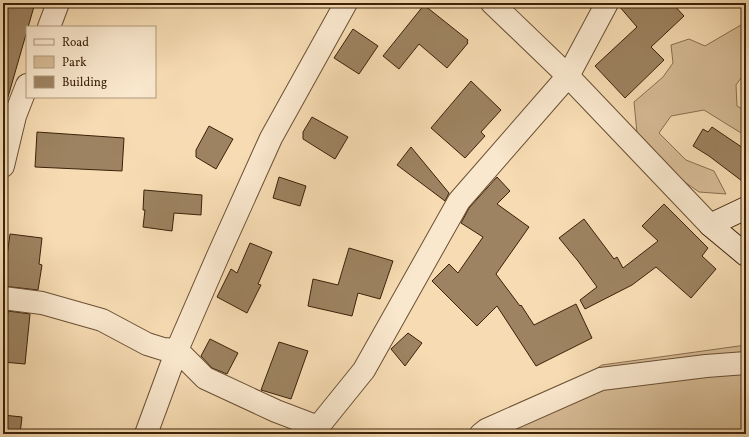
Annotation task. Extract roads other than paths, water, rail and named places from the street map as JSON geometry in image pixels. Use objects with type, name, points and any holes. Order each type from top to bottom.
[{"type":"street","points":[[49,26],[58,3]]},
{"type":"street","points":[[146,434],[177,350],[271,138],[346,3]]},
{"type":"street","points":[[492,3],[568,76],[710,225],[746,255]]},
{"type":"street","points":[[3,298],[42,303],[102,320],[147,344],[163,349],[177,350],[205,378],[276,412],[318,428],[364,370],[459,201],[568,76],[606,3]]},
{"type":"street","points":[[3,166],[15,116],[26,88]]},
{"type":"street","points":[[710,225],[746,208]]},
{"type":"street","points":[[481,434],[486,430],[601,379],[706,366],[746,363]]}]
